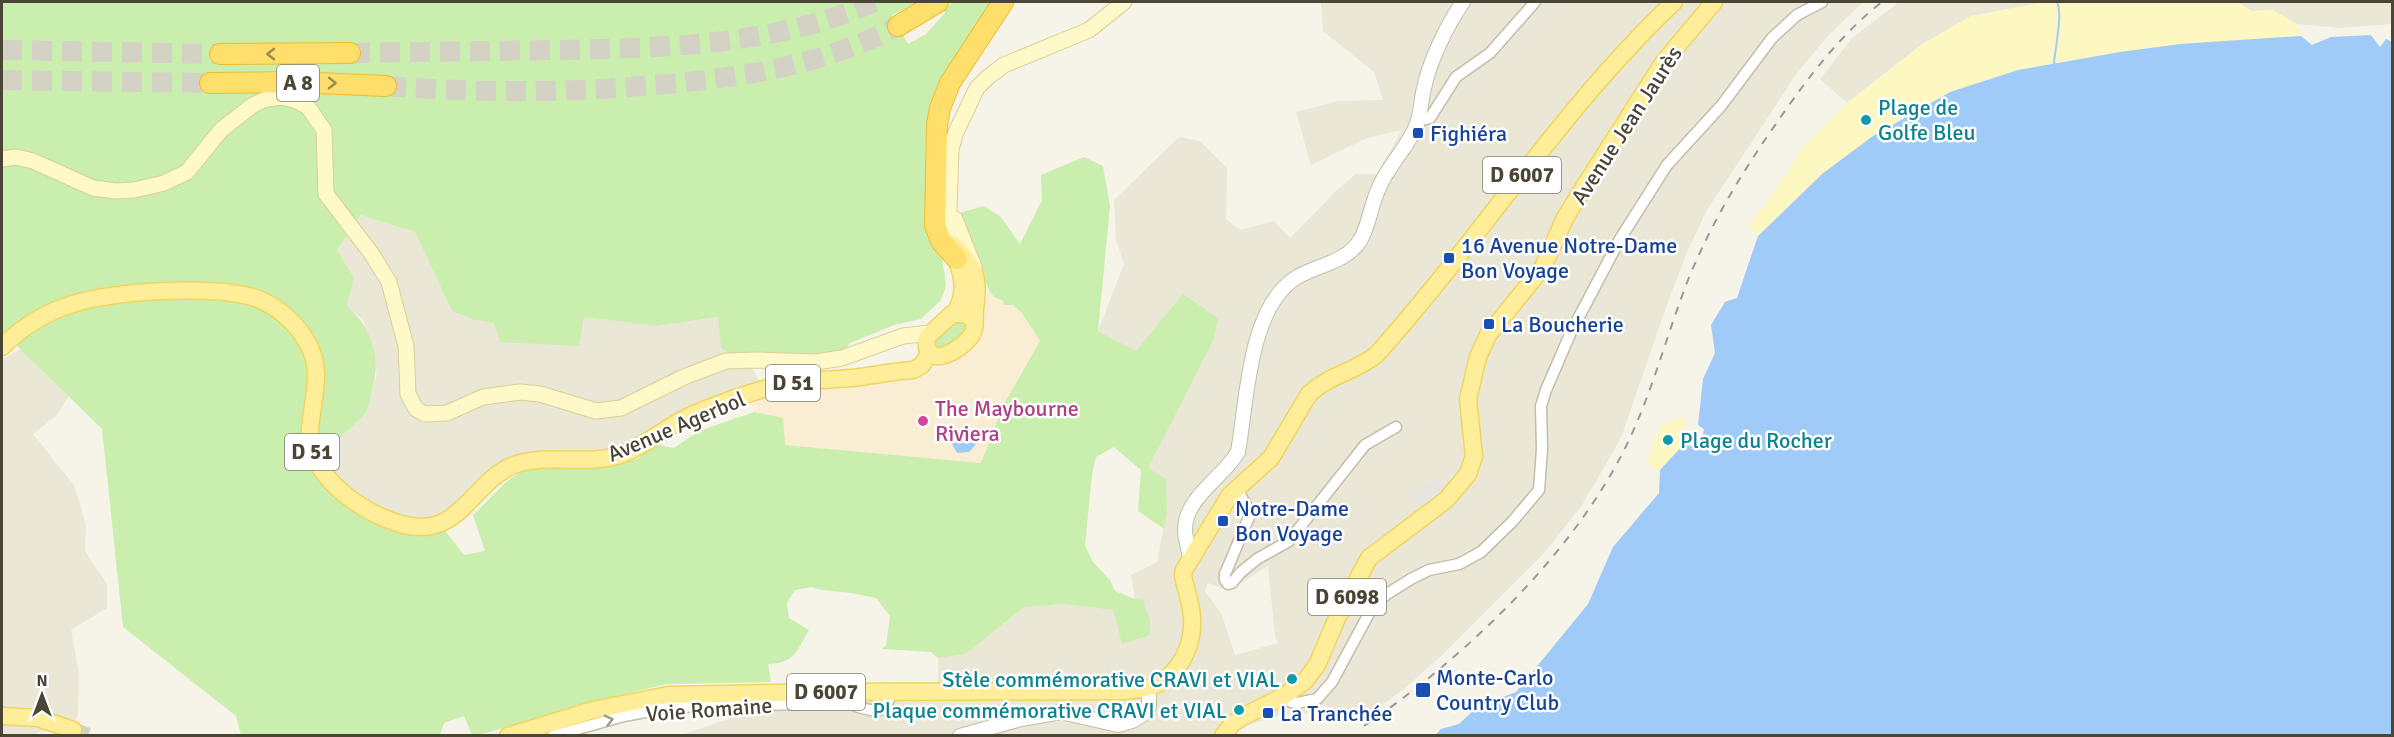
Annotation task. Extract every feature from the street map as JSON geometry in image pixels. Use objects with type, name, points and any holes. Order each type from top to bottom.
[{"type":"highway","points":[[898,26],[938,2]]},
{"type":"highway","points":[[955,252],[950,254],[938,237],[935,225],[937,124],[940,108],[950,83],[1003,2]]},
{"type":"highway","name":"A 8","points":[[220,54],[350,53]]},
{"type":"highway","name":"A 8","points":[[210,83],[386,86]]},
{"type":"main road","points":[[932,347],[962,301],[961,268],[955,252],[949,213],[951,149],[973,95],[982,82],[995,70],[1013,60],[1089,30],[1124,2]]},
{"type":"main road","name":"D 6007","points":[[508,735],[593,710],[668,695],[1125,691],[1149,687],[1168,677],[1187,652],[1192,636],[1192,615],[1185,585],[1196,551],[1236,488],[1270,458],[1309,394],[1326,380],[1365,363],[1377,354],[1583,98],[1674,2]]},
{"type":"main road","name":"Avenue Jean Jaurès","points":[[1284,696],[1305,681],[1317,665],[1337,618],[1369,558],[1446,500],[1468,474],[1474,456],[1468,399],[1481,348],[1496,325],[1543,267],[1565,218],[1585,184],[1663,63],[1714,2]]},
{"type":"main road","points":[[2,159],[16,157],[33,161],[93,188],[116,191],[134,190],[164,183],[187,172],[230,122],[266,99],[282,98],[297,101],[308,107],[324,130],[326,194],[371,253],[389,282],[406,346],[408,394],[414,406],[425,414],[447,414],[483,398],[520,392],[540,394],[596,411],[621,408],[684,377],[726,361],[816,362],[842,357],[903,336],[949,355],[974,331],[978,287],[971,256],[958,228],[950,196]]},
{"type":"main road","points":[[955,252],[974,270]]},
{"type":"main road","name":"Avenue Agerbol","points":[[2,347],[32,322],[58,309],[93,299],[132,294],[224,292],[252,297],[273,306],[291,320],[314,359],[317,382],[310,446],[322,471],[334,486],[348,497],[384,518],[403,525],[418,527],[452,518],[464,509],[497,474],[518,464],[613,457],[637,447],[678,421],[778,386],[919,372],[927,369],[932,347]]},
{"type":"main road","points":[[955,313],[966,314],[974,321]]},
{"type":"main road","name":"D 6098","points":[[1223,735],[1242,717],[1284,696]]},
{"type":"main road","points":[[2,716],[38,718],[74,730]]},
{"type":"street","points":[[1196,551],[1186,519],[1192,504],[1230,466],[1238,452],[1257,338],[1278,294],[1291,281],[1303,274],[1337,261],[1360,240],[1378,190],[1407,144],[1418,121],[1424,86],[1453,16],[1462,2]]},
{"type":"street","points":[[1418,121],[1430,118],[1456,77],[1490,52],[1535,2]]},
{"type":"street","points":[[1284,696],[1291,702],[1297,703],[1317,699],[1332,682],[1373,606],[1387,594],[1429,570],[1459,564],[1481,552],[1512,522],[1539,490],[1542,449],[1541,406],[1571,332],[1616,246],[1667,165],[1721,106],[1772,38],[1797,15],[1822,2]]},
{"type":"street","points":[[1236,488],[1249,510],[1249,517],[1225,574],[1228,584],[1232,583],[1257,559],[1289,542],[1365,445],[1396,427]]},
{"type":"street","points":[[960,735],[1021,719],[1061,712],[1118,725],[1142,715],[1149,706],[1149,687]]},
{"type":"street","name":"Voie Romaine","points":[[553,735],[624,716],[672,707],[847,703],[876,711],[888,702],[890,692]]},
{"type":"shaded area","points":[[1321,2],[1863,2],[1827,37],[1797,73],[1707,210],[1687,252],[1665,310],[1621,438],[1581,507],[1542,555],[1441,656],[1404,689],[1360,721],[1323,705],[1307,713],[1280,715],[1240,728],[1234,735],[678,736],[747,713],[856,698],[938,698],[938,658],[966,654],[1024,607],[1063,604],[1114,610],[1135,599],[1131,575],[1157,562],[1167,512],[1166,479],[1147,468],[1213,341],[1136,352],[1098,331],[1124,264],[1116,240],[1114,200],[1179,137],[1200,141],[1227,168],[1226,219],[1240,230],[1274,221],[1290,238],[1356,174],[1377,174],[1402,130],[1367,138],[1311,165],[1296,112],[1338,101],[1383,100],[1374,72],[1323,31]],"holes":[[[1268,566],[1275,636],[1278,643],[1235,655],[1222,615],[1205,591],[1208,583],[1229,591]]]},
{"type":"shaded area","points":[[1899,2],[2044,2],[1971,16],[1921,45],[1847,103],[1820,79],[1852,38]]},
{"type":"shaded area","points":[[2237,2],[2392,2],[2392,24],[2340,28],[2297,24],[2272,10],[2252,11]]},
{"type":"shaded area","points":[[362,215],[415,232],[452,311],[474,320],[494,323],[584,317],[657,326],[719,317],[752,367],[760,384],[629,444],[591,453],[531,453],[507,459],[483,475],[462,501],[440,515],[409,521],[383,512],[340,480],[322,453],[365,412],[377,374],[373,343],[362,319],[347,306],[354,278],[337,250]]},
{"type":"shaded area","points":[[988,288],[994,297],[1013,305],[1022,313],[1040,342],[1003,406],[981,463],[784,445],[765,413],[754,412],[752,402],[779,391],[918,378],[955,360],[976,343],[981,334]]},
{"type":"shaded area","points":[[48,335],[78,381],[57,415],[33,434],[74,485],[86,525],[85,551],[107,584],[107,608],[71,630],[79,674],[78,714],[69,735],[49,731],[35,735],[2,736],[2,359]]},
{"type":"shaded area","points":[[1435,479],[1450,486],[1424,510],[1410,496]]},
{"type":"green space","points":[[2,2],[921,2],[892,15],[908,44],[926,34],[945,13],[943,10],[953,2],[992,2],[948,76],[941,253],[946,283],[940,301],[921,319],[894,325],[850,343],[845,350],[752,367],[721,348],[718,317],[657,326],[584,317],[579,346],[500,342],[494,323],[474,320],[452,311],[415,232],[361,215],[337,250],[354,278],[347,306],[364,325],[373,346],[376,369],[374,381],[368,408],[362,417],[339,438],[309,460],[366,516],[443,528],[464,555],[485,551],[473,515],[508,480],[521,472],[536,469],[608,467],[639,458],[654,444],[674,448],[699,431],[754,412],[783,418],[785,445],[981,463],[1003,406],[1040,341],[1022,313],[1013,305],[1004,305],[1003,301],[994,297],[988,288],[959,213],[984,206],[1001,217],[1020,244],[1042,200],[1041,175],[1084,157],[1103,166],[1110,206],[1098,331],[1136,351],[1183,294],[1218,318],[1213,341],[1148,468],[1166,479],[1167,512],[1164,529],[1138,511],[1141,470],[1114,447],[1096,457],[1092,474],[1085,546],[1093,562],[1110,580],[1115,591],[1143,600],[1150,620],[1150,635],[1122,644],[1113,610],[1063,604],[1024,607],[966,654],[938,658],[931,652],[882,649],[886,645],[890,616],[876,598],[812,587],[795,590],[787,603],[789,618],[809,630],[794,655],[784,661],[768,664],[771,682],[667,684],[583,704],[476,736],[472,735],[464,716],[444,723],[440,735],[241,735],[236,716],[123,627],[102,429],[5,334],[2,336]]},
{"type":"green space","points":[[959,319],[968,324],[967,331],[944,350],[939,350],[934,345],[936,337]]},
{"type":"sand","name":"Plage de Golfe Bleu","points":[[2044,2],[2237,2],[2252,11],[2272,10],[2297,24],[2301,36],[2180,44],[2120,52],[2018,70],[1950,92],[1873,136],[1822,174],[1758,236],[1748,226],[1771,197],[1804,146],[1847,103],[1921,45],[1971,16]]},
{"type":"sand","name":"Plage du Rocher","points":[[1682,417],[1687,422],[1680,435],[1683,445],[1660,470],[1650,466],[1648,458],[1661,426]]},
{"type":"water","points":[[2371,35],[2380,47],[2386,39],[2392,42],[2392,735],[1435,735],[1441,729],[1459,724],[1477,707],[1516,692],[1588,604],[1613,547],[1659,493],[1660,470],[1683,445],[1701,447],[1704,429],[1698,425],[1703,379],[1715,353],[1711,325],[1725,302],[1737,298],[1758,236],[1822,174],[1873,136],[1950,92],[2018,70],[2180,44],[2301,36],[2312,45],[2331,37]]},
{"type":"water","points":[[965,437],[976,439],[978,442],[969,452],[957,453],[952,444]]},
{"type":"waterway","points":[[2054,64],[2059,23],[2057,2]]},
{"type":"tunnel","points":[[350,53],[677,46],[718,42],[797,28],[836,17],[874,2]]},
{"type":"tunnel","points":[[386,86],[487,91],[555,91],[688,82],[750,74],[810,61],[868,40],[898,26]]},
{"type":"tunnel","points":[[2,50],[220,54]]},
{"type":"tunnel","points":[[2,80],[210,83]]},
{"type":"tunnel","points":[[73,730],[89,736]]},
{"type":"railway","points":[[1364,726],[1437,671],[1473,640],[1507,607],[1570,535],[1597,497],[1631,437],[1649,393],[1688,280],[1707,237],[1741,176],[1815,71],[1840,41],[1882,2]]},
{"type":"place","name":"Plage de Golfe Bleu","points":[[1866,120]]},
{"type":"place","name":"Fighiéra","points":[[1418,133]]},
{"type":"place","name":"16 Avenue Notre-Dame Bon Voyage","points":[[1449,258]]},
{"type":"place","name":"La Boucherie","points":[[1489,324]]},
{"type":"place","name":"The Maybourne Riviera","points":[[923,421]]},
{"type":"place","name":"Plage du Rocher","points":[[1668,440]]},
{"type":"place","name":"Notre-Dame Bon Voyage","points":[[1223,521]]},
{"type":"place","name":"Stèle commémorative CRAVI et VIAL","points":[[1292,679]]},
{"type":"place","name":"Monte-Carlo Country Club","points":[[1423,690]]},
{"type":"place","name":"Plaque commémorative CRAVI et VIAL","points":[[1239,710]]},
{"type":"place","name":"La Tranchée","points":[[1268,713]]}]
